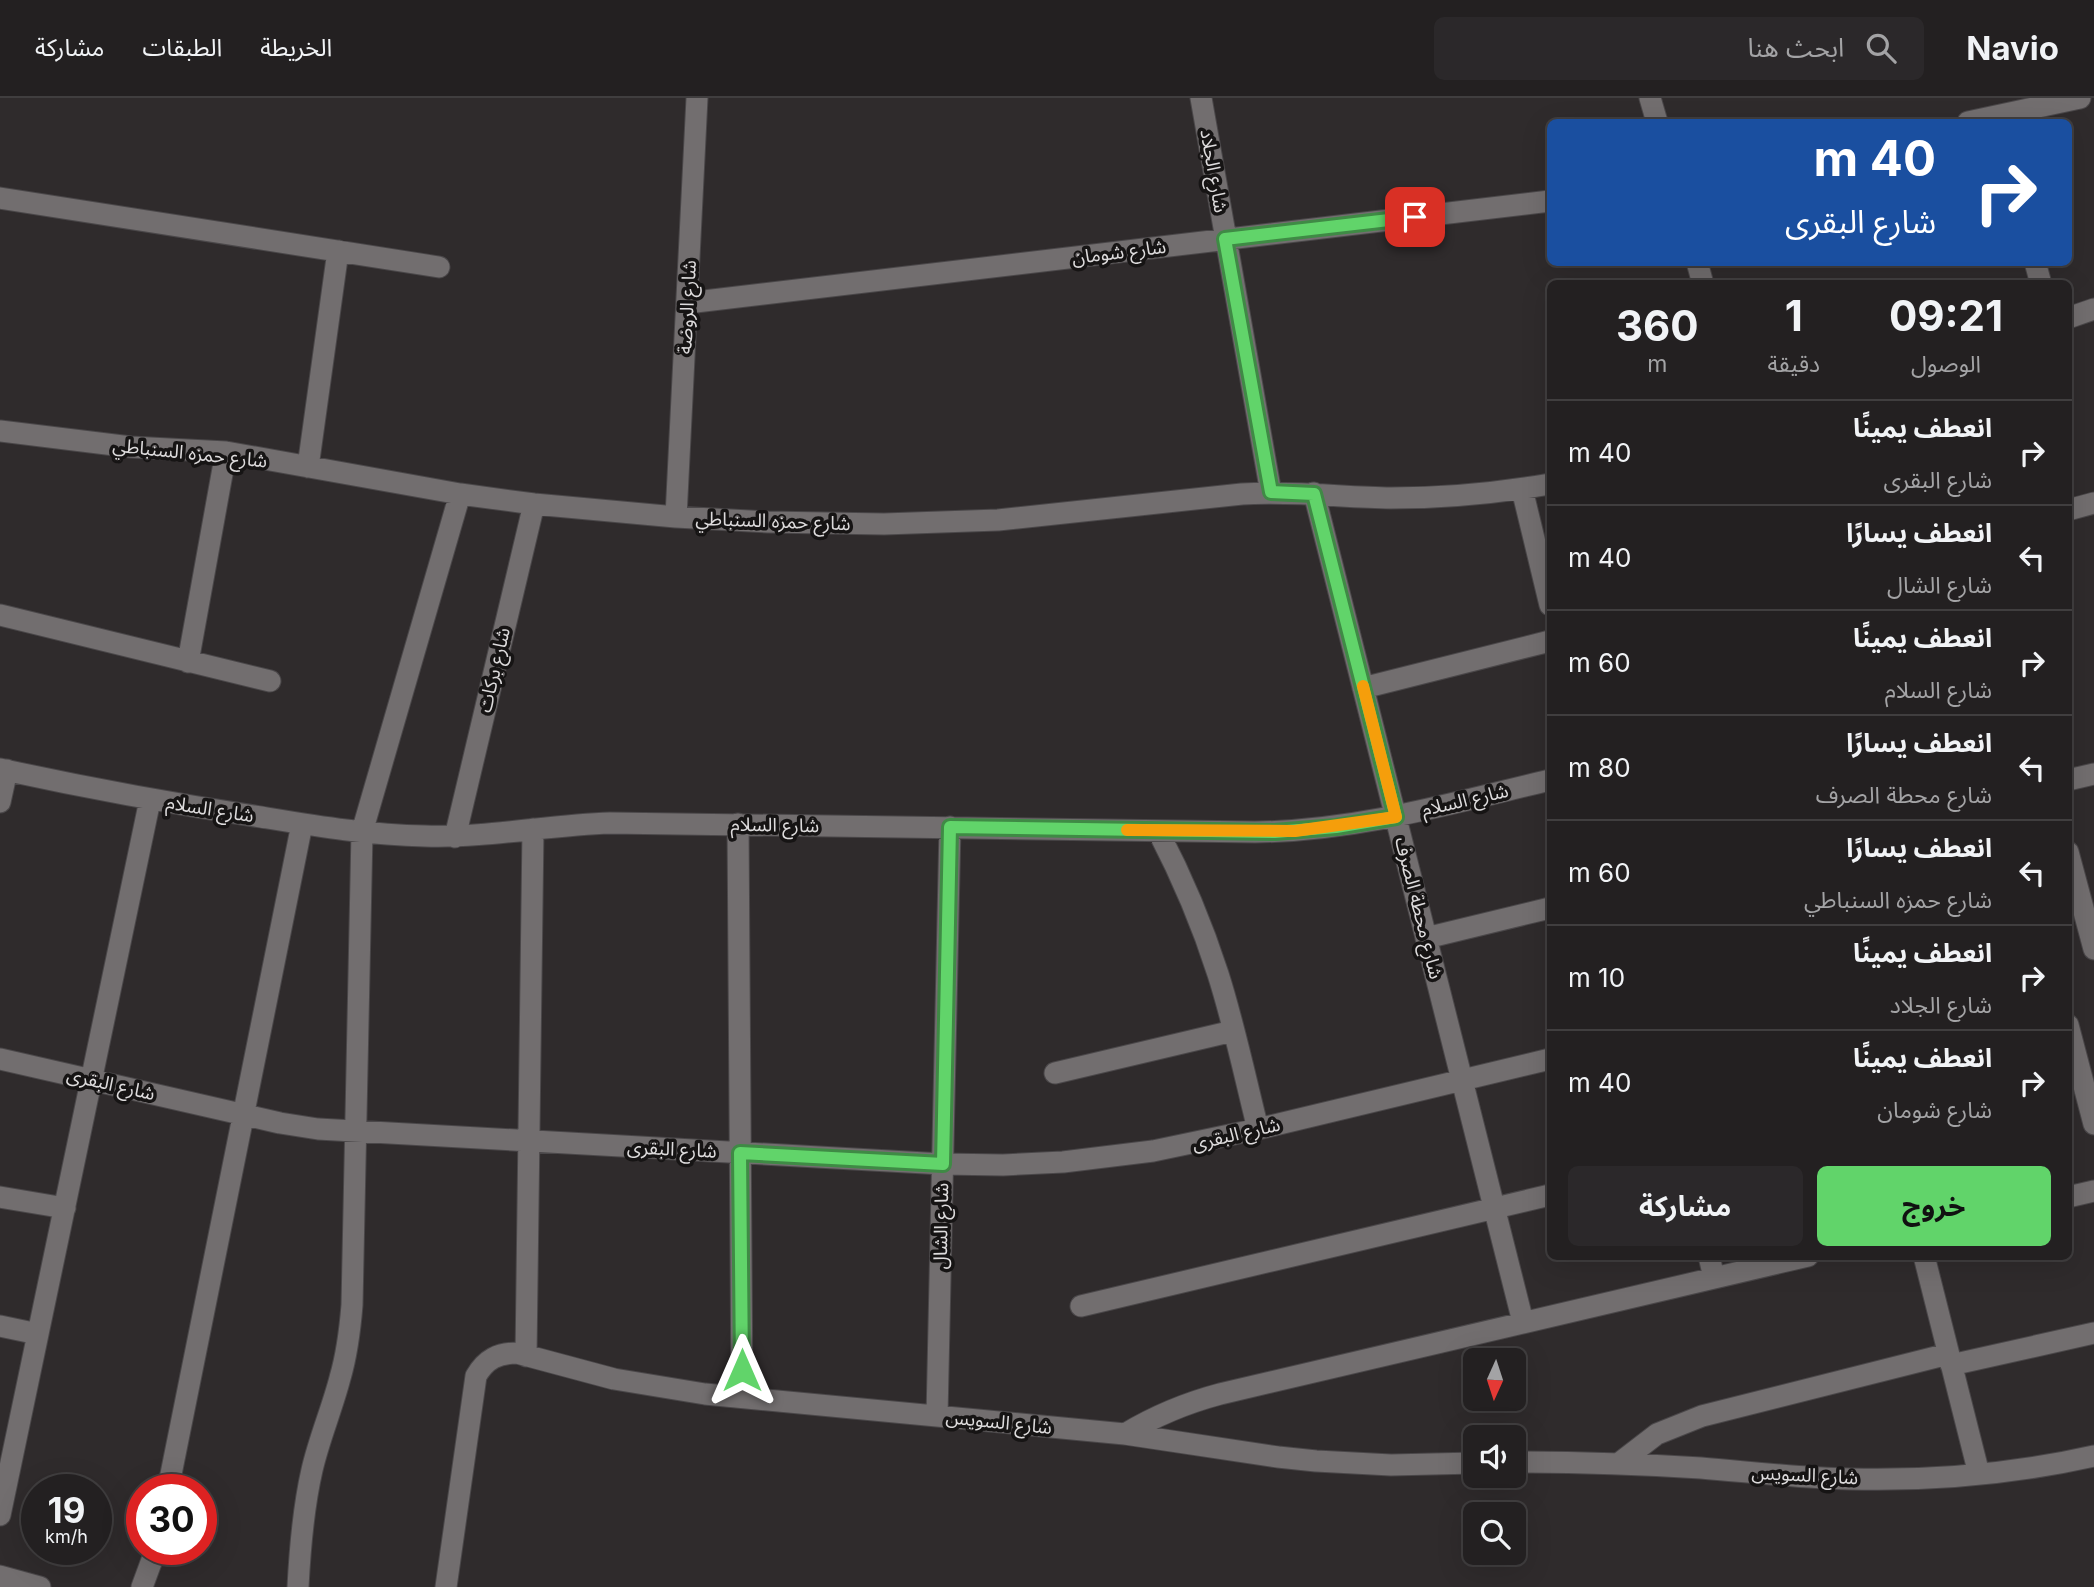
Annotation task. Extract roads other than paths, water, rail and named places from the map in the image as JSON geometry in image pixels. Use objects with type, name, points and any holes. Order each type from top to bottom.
[{"type":"street","name":"شارع الروضة","points":[[676,517],[698,98]]},
{"type":"street","name":"شارع الجلاد","points":[[1201,98],[1271,492]]},
{"type":"street","points":[[1650,98],[1656,119]]},
{"type":"street","points":[[1976,119],[1994,112],[2080,98]]},
{"type":"street","points":[[0,198],[439,267]]},
{"type":"street","name":"شارع شومان","points":[[687,303],[1547,201]]},
{"type":"street","points":[[308,467],[338,251]]},
{"type":"street","points":[[2072,317],[2094,309]]},
{"type":"street","name":"شارع حمزه السنباطي","points":[[0,431],[131,447],[226,452],[460,494],[534,504],[676,517],[826,524],[941,523],[1044,516],[1271,492],[1425,497],[1482,494],[1547,485]]},
{"type":"street","points":[[188,662],[226,452]]},
{"type":"street","points":[[1522,489],[1547,593]]},
{"type":"street","points":[[298,1587],[300,1542],[307,1493],[325,1422],[341,1376],[350,1329],[362,832],[460,494]]},
{"type":"street","name":"شارع محطة الصرف","points":[[1314,494],[1523,1322]]},
{"type":"street","points":[[2072,509],[2094,503]]},
{"type":"street","name":"شارع بركات","points":[[455,837],[534,504]]},
{"type":"street","points":[[0,615],[270,681]]},
{"type":"street","points":[[1363,688],[1547,642]]},
{"type":"street","points":[[0,802],[4,770]]},
{"type":"street","name":"شارع السلام","points":[[4,770],[150,800],[302,824],[362,832],[455,837],[610,823],[1295,831],[1396,817],[1547,781]]},
{"type":"street","points":[[2072,779],[2094,774]]},
{"type":"street","points":[[0,1515],[150,800]]},
{"type":"street","points":[[171,1474],[302,824]]},
{"type":"street","points":[[738,824],[742,1397]]},
{"type":"street","name":"شارع الشال","points":[[937,1416],[950,827]]},
{"type":"street","points":[[526,1356],[533,829]]},
{"type":"street","points":[[1158,831],[1204,932],[1225,997],[1258,1129]]},
{"type":"street","points":[[2072,871],[2083,922],[2094,949]]},
{"type":"street","points":[[1426,938],[1547,909]]},
{"type":"street","points":[[1055,1073],[1233,1031]]},
{"type":"street","name":"شارع البقرى","points":[[0,1059],[299,1127],[356,1133],[1003,1165],[1093,1159],[1163,1150],[1547,1060]]},
{"type":"street","points":[[2074,1070],[2094,1124]]},
{"type":"street","points":[[2072,1195],[2094,1191]]},
{"type":"street","points":[[1081,1306],[1547,1196]]},
{"type":"street","points":[[0,1197],[65,1208]]},
{"type":"street","points":[[1710,1260],[1714,1278]]},
{"type":"street","points":[[1125,1434],[1162,1414],[1210,1396],[1791,1260]]},
{"type":"street","points":[[1925,1260],[1979,1474]]},
{"type":"street","points":[[0,1326],[38,1334]]},
{"type":"street","points":[[1618,1464],[1657,1434],[1702,1416],[1950,1359],[2094,1333]]},
{"type":"street","name":"شارع السويس","points":[[446,1587],[476,1376],[481,1367],[497,1355],[517,1353],[644,1385],[742,1397],[1125,1434],[1316,1461],[1391,1465],[1463,1463]]},
{"type":"street","name":"شارع السويس","points":[[1526,1462],[1618,1464],[1849,1479],[1914,1479],[1979,1474],[2094,1456]]},
{"type":"street","points":[[142,1587],[150,1565]]},
{"type":"street","points":[[0,1576],[40,1587]]}]
